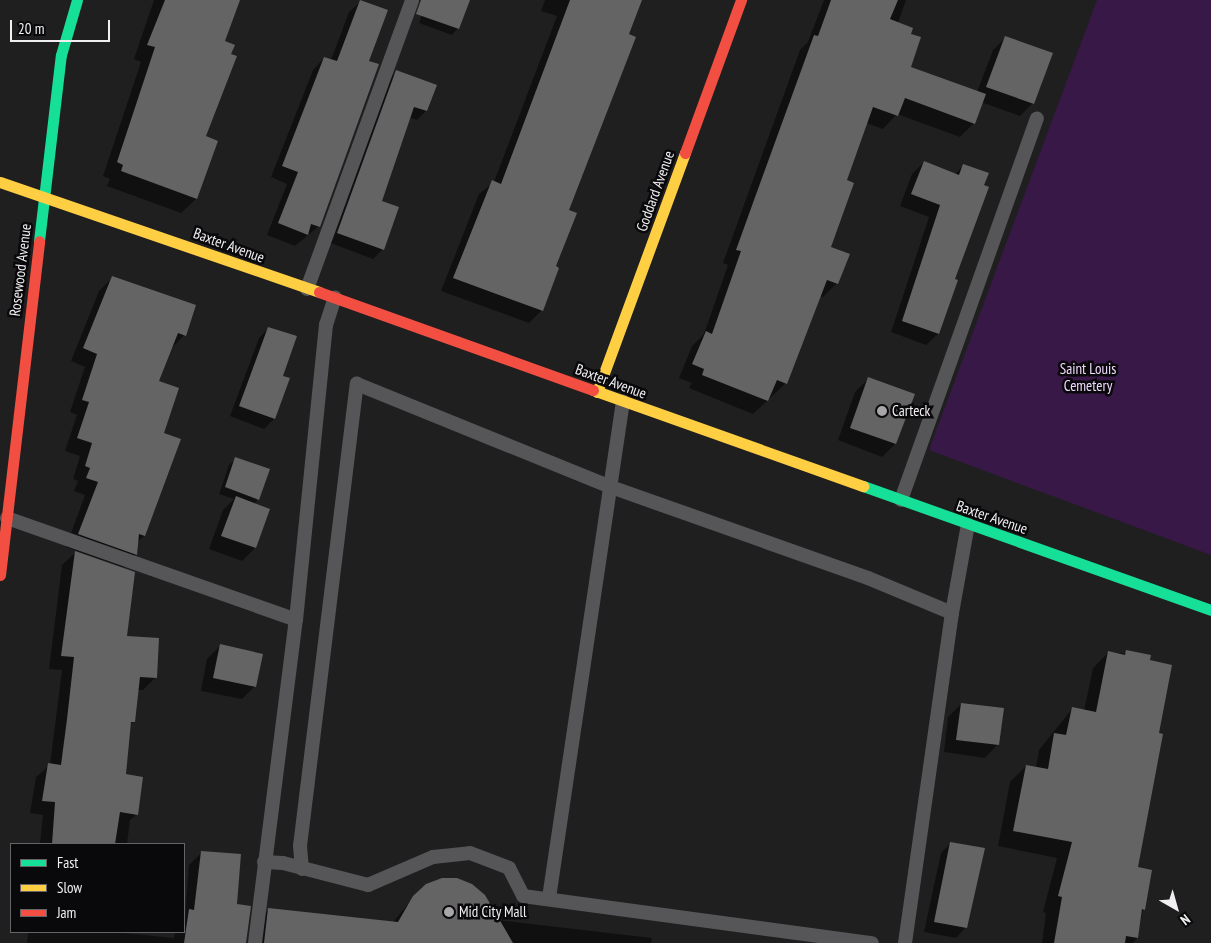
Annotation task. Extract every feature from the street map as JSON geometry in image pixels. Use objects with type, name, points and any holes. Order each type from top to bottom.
[{"type":"main road","name":"Rosewood Avenue","points":[[0,575],[61,55],[77,0]]},
{"type":"main road","name":"Goddard Avenue","points":[[597,392],[741,0]]},
{"type":"main road","name":"Baxter Avenue","points":[[0,182],[335,297],[1211,610]]},
{"type":"lane","points":[[307,288],[412,0]]},
{"type":"lane","points":[[901,500],[1037,119]]},
{"type":"lane","points":[[255,943],[296,620],[326,325],[335,297]]},
{"type":"lane","points":[[302,869],[300,846],[357,384],[611,487],[868,578],[952,612]]},
{"type":"lane","points":[[549,898],[623,401]]},
{"type":"lane","points":[[7,518],[296,620]]},
{"type":"lane","points":[[905,943],[952,612],[968,524]]},
{"type":"lane","points":[[264,862],[283,863],[368,885],[433,857],[470,853],[509,868],[523,896],[872,943]]},
{"type":"green space","name":"Saint Louis Cemetery","points":[[1097,0],[1211,0],[1211,555],[929,450]]},
{"type":"building","points":[[165,0],[240,0],[225,41],[235,45],[231,54],[237,56],[206,136],[218,141],[197,199],[121,171],[123,165],[117,162],[155,47],[147,45]]},
{"type":"building","points":[[360,0],[388,10],[369,61],[379,64],[320,227],[311,224],[308,235],[278,223],[298,172],[282,166],[324,57],[337,61]]},
{"type":"building","points":[[421,0],[470,0],[459,29],[416,14]]},
{"type":"building","points":[[570,0],[642,0],[629,34],[636,37],[569,210],[577,213],[556,266],[559,268],[543,311],[453,278],[492,180],[501,184]]},
{"type":"building","points":[[831,0],[898,0],[890,19],[913,28],[911,34],[921,37],[911,67],[986,94],[975,124],[905,98],[898,116],[873,107],[847,180],[854,183],[831,247],[850,254],[838,284],[827,280],[787,384],[777,380],[768,401],[702,375],[704,369],[692,364],[706,331],[712,334],[741,251],[736,250],[814,35],[818,36]]},
{"type":"building","points":[[1005,36],[1053,53],[1034,104],[986,87]]},
{"type":"building","points":[[396,70],[437,85],[427,111],[414,107],[382,201],[399,207],[384,250],[337,233]]},
{"type":"building","points":[[924,161],[959,175],[963,164],[989,173],[984,185],[989,187],[955,279],[958,280],[939,334],[902,321],[940,205],[911,194]]},
{"type":"building","points":[[112,276],[196,305],[186,336],[178,333],[159,381],[179,388],[164,433],[181,439],[145,536],[139,534],[137,555],[78,534],[98,482],[86,478],[90,468],[85,466],[92,443],[77,438],[89,402],[82,400],[97,354],[83,348]]},
{"type":"building","points":[[268,327],[297,336],[283,376],[290,378],[275,419],[239,406]]},
{"type":"building","name":"Carteck","points":[[868,377],[915,394],[896,444],[850,428]]},
{"type":"building","points":[[235,457],[270,469],[259,500],[225,487]]},
{"type":"building","points":[[236,496],[270,509],[256,548],[221,536]]},
{"type":"building","points":[[75,551],[135,572],[127,636],[159,638],[157,678],[140,677],[135,722],[131,722],[126,774],[143,777],[138,815],[120,812],[115,843],[52,843],[55,802],[42,801],[48,763],[61,765],[74,657],[61,656]]},
{"type":"building","points":[[220,644],[263,654],[256,687],[213,678]]},
{"type":"building","points":[[1126,650],[1151,655],[1150,660],[1172,665],[1159,733],[1163,734],[1138,867],[1152,870],[1145,910],[1142,909],[1138,938],[1126,936],[1125,943],[1054,943],[1062,897],[1058,896],[1072,842],[1013,831],[1026,765],[1048,769],[1054,733],[1066,735],[1072,707],[1096,712],[1108,651],[1125,655]]},
{"type":"building","points":[[961,703],[1004,708],[999,745],[956,740]]},
{"type":"building","points":[[950,842],[985,848],[967,928],[934,922]]},
{"type":"building","points":[[201,851],[241,854],[237,904],[251,906],[246,943],[184,943],[189,909],[194,910]]},
{"type":"building","name":"Mid City Mall","points":[[442,878],[457,878],[472,884],[485,895],[513,943],[264,943],[268,908],[398,922],[413,896],[426,884]]},
{"type":"traffic: fast","points":[[39,241],[61,55],[77,0]]},
{"type":"traffic: fast","points":[[863,486],[1211,610]]},
{"type":"traffic: slow","points":[[597,392],[685,153]]},
{"type":"traffic: slow","points":[[0,182],[319,292]]},
{"type":"traffic: slow","points":[[593,390],[863,486]]},
{"type":"traffic: jam","points":[[685,153],[741,0]]},
{"type":"traffic: jam","points":[[0,575],[39,241]]},
{"type":"traffic: jam","points":[[319,292],[593,390]]},
{"type":"place","name":"Carteck","points":[[882,411]]},
{"type":"place","name":"Mid City Mall","points":[[449,912]]}]
